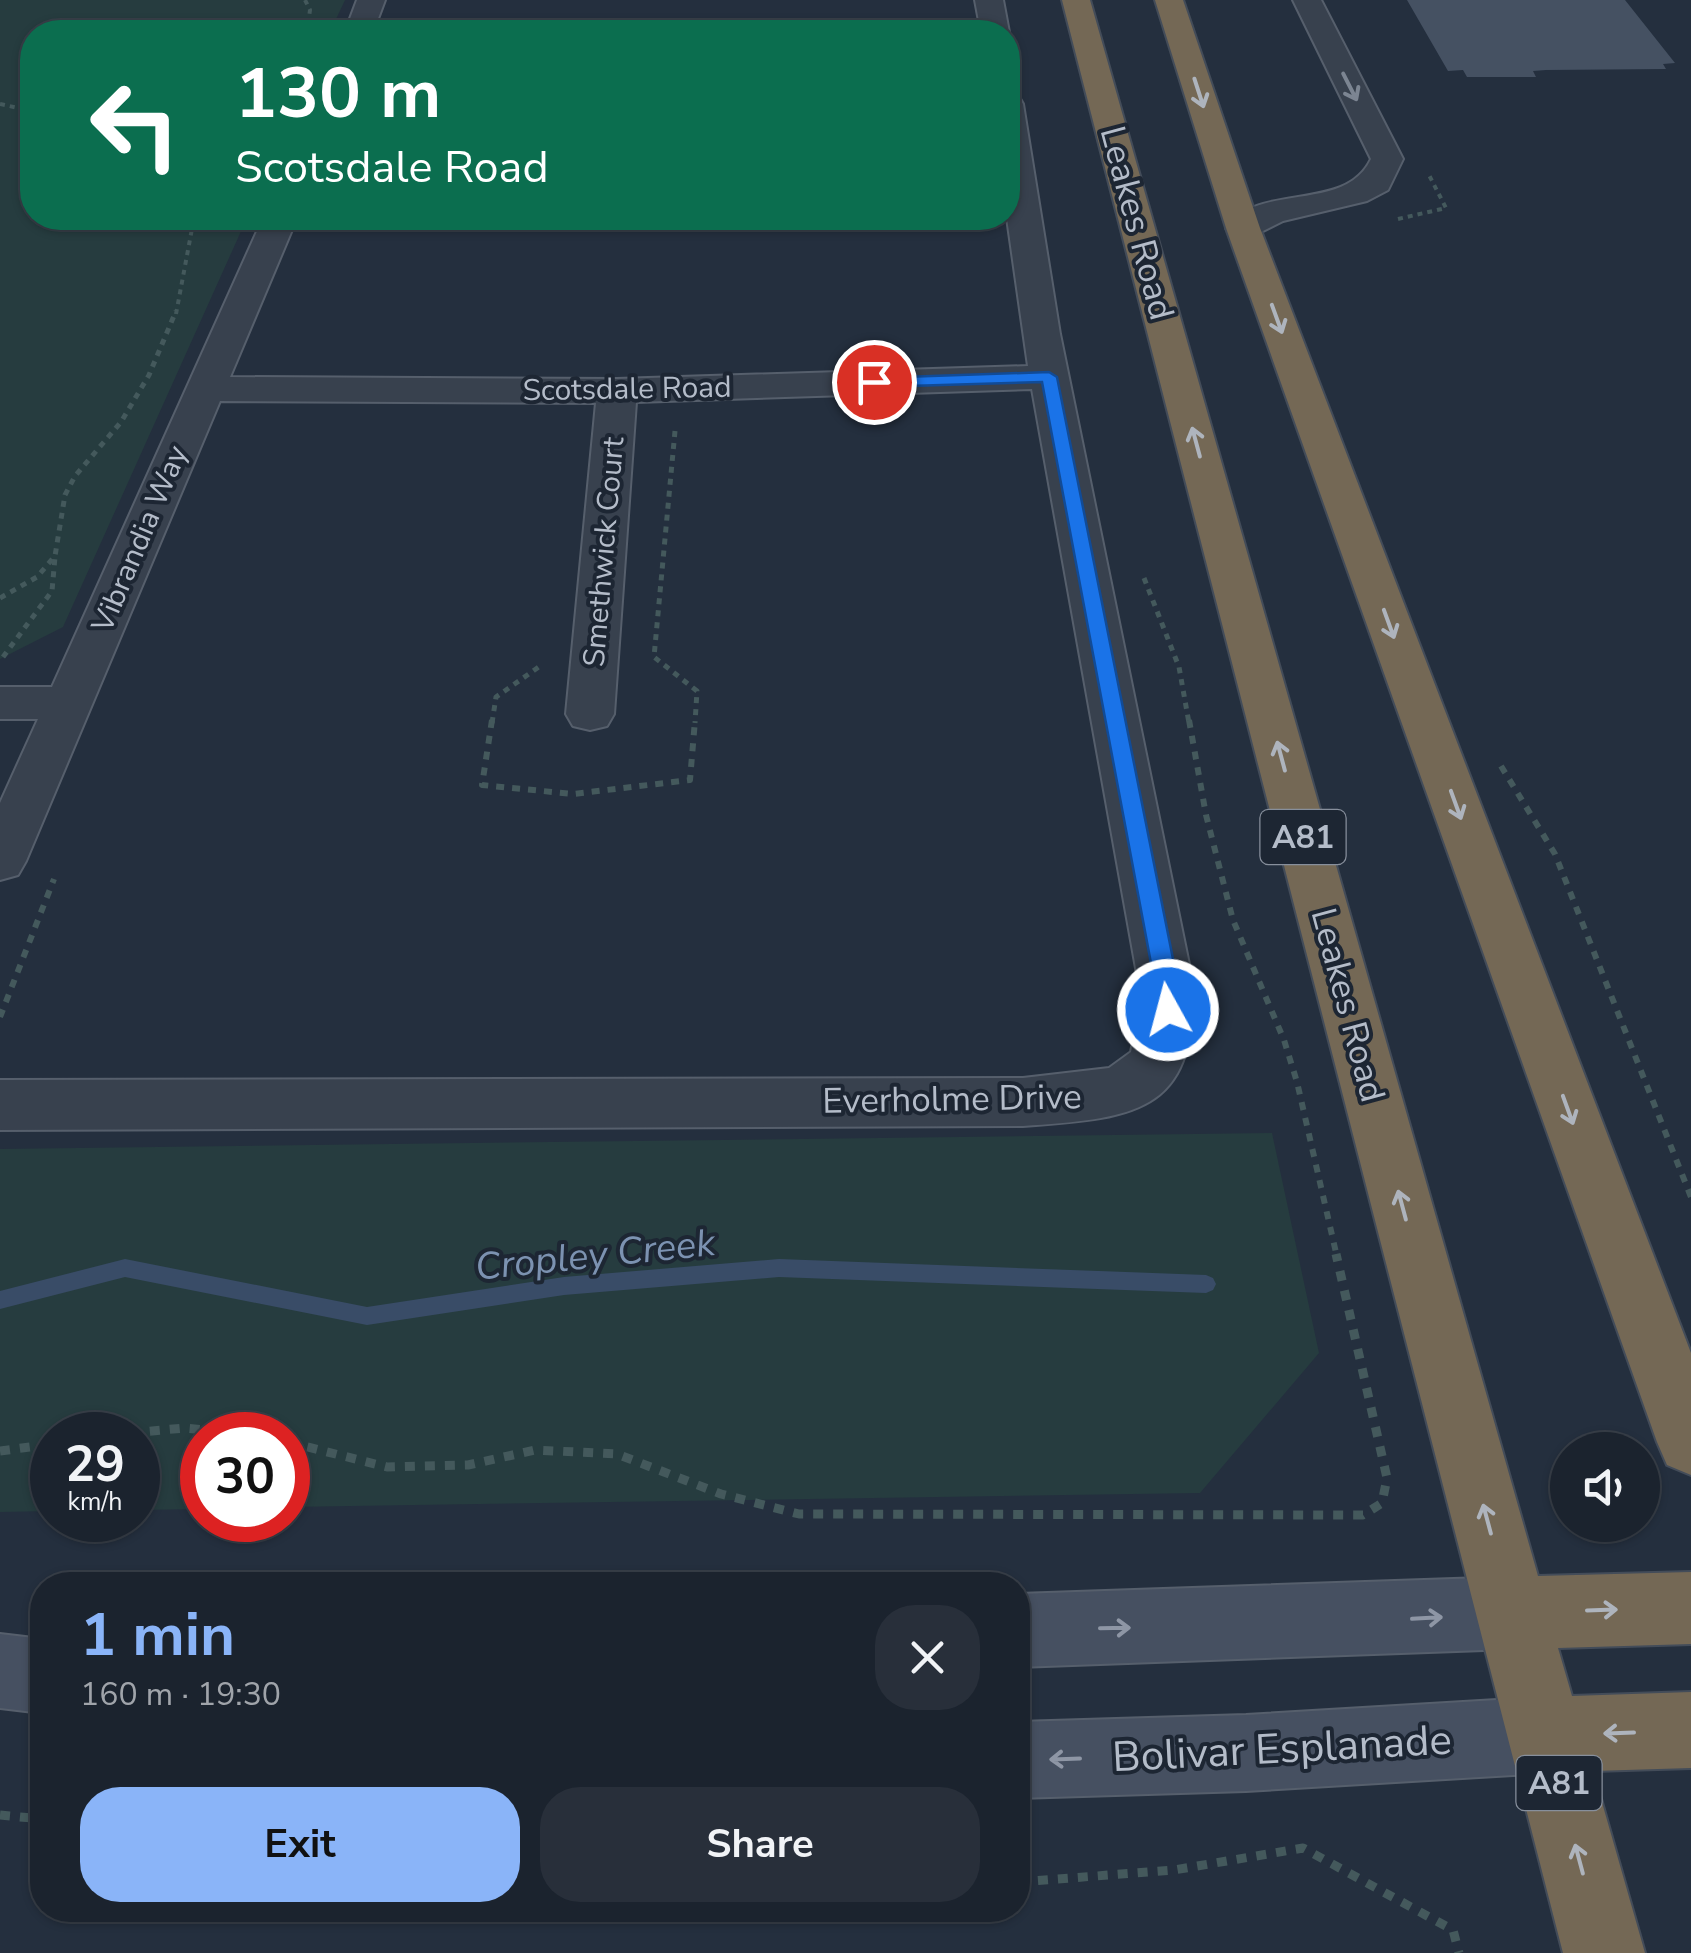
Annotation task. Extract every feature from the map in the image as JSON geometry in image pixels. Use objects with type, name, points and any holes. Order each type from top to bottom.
[{"type":"highway","name":"Leakes Road","points":[[1076,0],[1604,1953]]},
{"type":"highway","points":[[1169,0],[1243,228],[1691,1442]]},
{"type":"highway","points":[[1512,1613],[1691,1608]]},
{"type":"highway","points":[[1546,1736],[1691,1730]]},
{"type":"street","points":[[1243,228],[1271,214],[1355,194],[1376,183],[1387,160],[1307,0]]},
{"type":"street","name":"Everholme Drive","points":[[0,1106],[1023,1102],[1100,1096],[1121,1092],[1146,1079],[1157,1062],[1164,1037],[1168,1010],[1164,974],[1020,212]]},
{"type":"street","name":"Vibrandia Way","points":[[0,861],[275,230]]},
{"type":"street","name":"Scotsdale Road","points":[[205,389],[617,391],[1049,377]]},
{"type":"street","name":"Smethwick Court","points":[[590,714],[617,391]]},
{"type":"street","points":[[0,704],[69,703]]},
{"type":"street","points":[[1030,1631],[1512,1613]]},
{"type":"street","points":[[0,1657],[30,1656]]},
{"type":"street","points":[[0,1671],[30,1675]]},
{"type":"street","name":"Bolivar Esplanade","points":[[1030,1760],[1246,1754],[1546,1736]]},
{"type":"path","points":[[0,663],[12,641],[52,591],[65,494],[75,476],[121,422],[174,324],[191,230]]},
{"type":"path","points":[[0,598],[37,577],[54,556]]},
{"type":"path","points":[[310,1448],[387,1467],[468,1465],[535,1450],[617,1454],[721,1494],[799,1514],[1363,1516],[1382,1503],[1387,1478],[1297,1082],[1233,920],[1206,815],[1178,667],[1144,576]]},
{"type":"path","points":[[1499,762],[1555,854],[1691,1197]]},
{"type":"path","points":[[0,1452],[30,1447]]},
{"type":"path","points":[[0,1815],[30,1818]]},
{"type":"path","points":[[1030,1881],[1174,1870],[1302,1848],[1454,1930],[1458,1953]]},
{"type":"green space","points":[[0,0],[345,0],[336,20],[20,20],[20,230],[242,230],[63,627],[0,659]]},
{"type":"green space","points":[[1272,1133],[1319,1353],[1200,1493],[310,1507],[310,1412],[180,1412],[180,1509],[160,1510],[160,1412],[30,1412],[30,1511],[0,1512],[0,1149]]},
{"type":"building","points":[[1407,0],[1625,0],[1675,63],[1663,64],[1666,69],[1546,70],[1533,71],[1536,77],[1467,77],[1463,70],[1448,71]]},
{"type":"waterway","name":"Cropley Creek","points":[[0,1300],[125,1268],[367,1316],[564,1286],[779,1268],[1206,1284]]},
{"type":"route","points":[[874,382],[1049,377],[1168,1010]]}]
